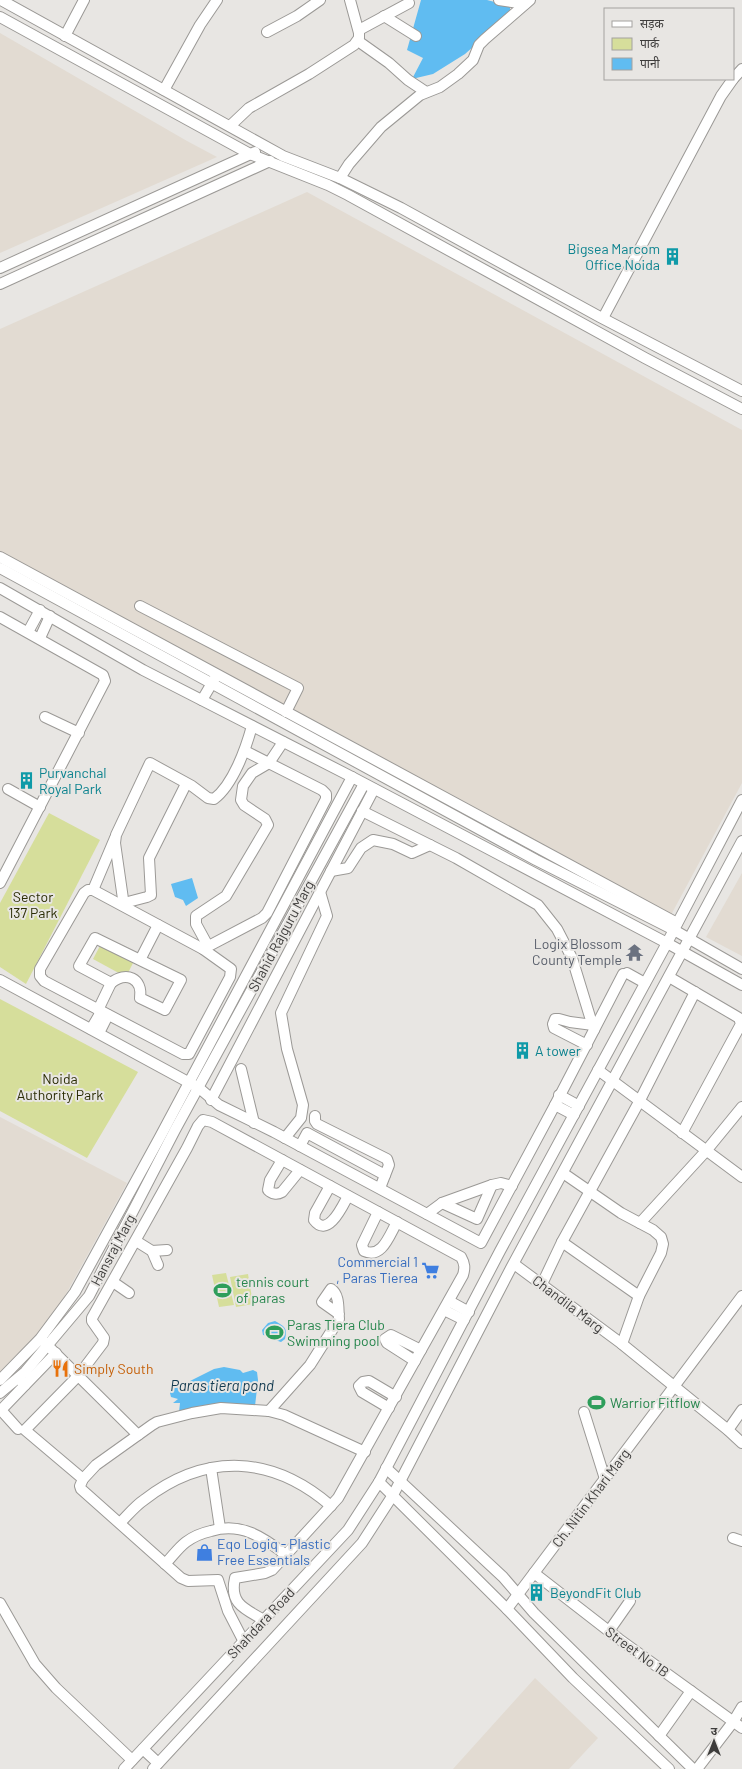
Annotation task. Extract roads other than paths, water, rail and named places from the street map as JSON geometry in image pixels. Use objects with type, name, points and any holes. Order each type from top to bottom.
[{"type":"street","points":[[1,0],[283,156],[340,178],[401,208],[603,318],[742,391]]},
{"type":"street","points":[[65,36],[84,0]]},
{"type":"street","points":[[164,90],[200,25],[217,0]]},
{"type":"street","points":[[267,32],[297,16],[320,0]]},
{"type":"street","points":[[230,126],[249,108],[310,74],[358,41],[359,30],[350,0]]},
{"type":"street","points":[[499,0],[527,2]]},
{"type":"street","points":[[359,30],[409,2]]},
{"type":"street","points":[[340,178],[349,164],[378,130],[405,106],[426,92],[440,87],[458,74],[473,60],[479,45],[484,39],[527,2]]},
{"type":"street","points":[[384,16],[416,36]]},
{"type":"street","points":[[0,17],[250,154],[342,192],[645,358],[742,409]]},
{"type":"street","points":[[358,41],[426,92]]},
{"type":"street","points":[[734,78],[742,69]]},
{"type":"street","points":[[603,318],[721,96],[732,80]]},
{"type":"street","points":[[0,268],[266,146]]},
{"type":"street","points":[[0,284],[283,156]]},
{"type":"street","points":[[0,558],[536,860],[676,926]]},
{"type":"street","points":[[0,568],[214,679],[286,712],[676,926],[690,939],[742,969]]},
{"type":"street","points":[[0,588],[143,670],[352,777],[667,943],[742,985]]},
{"type":"street","points":[[140,606],[298,688],[286,712]]},
{"type":"street","points":[[28,632],[40,610]]},
{"type":"street","points":[[40,638],[50,616]]},
{"type":"street","points":[[0,617],[40,638],[105,678],[104,684],[0,883]]},
{"type":"street","points":[[202,700],[214,679]]},
{"type":"street","points":[[45,717],[79,732]]},
{"type":"street","points":[[93,890],[116,835],[150,763],[208,798],[214,799],[223,793],[245,751],[252,726]]},
{"type":"street","points":[[206,948],[196,924],[196,916],[226,896],[266,829],[267,822],[244,805],[242,800],[245,781],[252,773],[269,763],[283,742]]},
{"type":"street","points":[[206,948],[262,918],[267,913],[325,804],[326,794],[322,790],[245,751]]},
{"type":"street","name":"Shahid Rajguru Marg","points":[[189,1082],[352,777]]},
{"type":"street","points":[[124,904],[151,895],[149,858],[186,784]]},
{"type":"street","name":"Shahid Rajguru Marg","points":[[199,1088],[364,784]]},
{"type":"street","points":[[8,789],[40,807]]},
{"type":"street","points":[[211,1100],[374,789]]},
{"type":"street","name":"Shahdara Road","points":[[124,1769],[348,1530],[379,1482],[500,1251],[667,943],[742,800]]},
{"type":"street","points":[[362,811],[456,858],[538,906],[557,929],[572,958],[594,1028]]},
{"type":"street","points":[[116,835],[124,904]]},
{"type":"street","points":[[331,871],[348,868],[361,848],[373,840],[393,844],[412,853],[430,845]]},
{"type":"street","name":"Shahdara Road","points":[[156,1766],[362,1543],[393,1495],[514,1264],[742,841]]},
{"type":"street","points":[[231,969],[230,977],[189,1054],[183,1054],[44,981],[40,976],[40,969],[84,893],[88,890],[93,890],[124,904],[158,925],[206,948],[231,969],[245,978]]},
{"type":"street","points":[[285,1138],[301,1118],[303,1105],[287,1049],[281,1013],[327,916],[320,892]]},
{"type":"street","points":[[140,960],[158,925]]},
{"type":"street","points":[[95,1031],[103,1012],[111,983],[122,977],[134,979],[139,983],[141,990],[140,998],[165,1010],[181,980],[95,938],[79,966],[111,983]]},
{"type":"street","points":[[0,980],[189,1082],[199,1088],[211,1100],[380,1188],[481,1243],[587,1045],[594,1028],[625,974],[645,983]]},
{"type":"street","points":[[670,977],[739,1018],[741,1024],[682,1133]]},
{"type":"street","points":[[542,1284],[562,1242],[639,1102],[695,992]]},
{"type":"street","points":[[587,1045],[554,1028],[553,1024],[555,1019],[594,1028]]},
{"type":"street","points":[[241,1068],[254,1123]]},
{"type":"street","points":[[598,1070],[639,1102],[741,1175]]},
{"type":"street","name":"Hansraj Marg","points":[[0,1393],[21,1381],[25,1372],[75,1292],[189,1082]]},
{"type":"street","name":"Hansraj Marg","points":[[0,1380],[44,1342],[89,1296],[170,1139],[199,1088]]},
{"type":"street","points":[[559,1095],[579,1106]]},
{"type":"street","points":[[555,1105],[574,1115]]},
{"type":"street","points":[[640,1223],[706,1151],[742,1107]]},
{"type":"street","points":[[315,1116],[315,1121],[317,1124],[387,1160],[389,1165],[380,1188]]},
{"type":"street","points":[[83,1479],[25,1430],[78,1376],[104,1341],[102,1335],[91,1319],[136,1241],[201,1122],[207,1120],[461,1257],[465,1268],[463,1275],[396,1397],[389,1408],[365,1452],[338,1498],[286,1555],[268,1572],[218,1580],[188,1581],[181,1578],[81,1489],[80,1486],[83,1479],[102,1461],[157,1422],[192,1413],[221,1408],[270,1411],[284,1415],[312,1426],[365,1452]]},
{"type":"street","points":[[175,1130],[192,1139]]},
{"type":"street","points":[[300,1146],[307,1133],[385,1175]]},
{"type":"street","points":[[170,1139],[187,1148]]},
{"type":"street","points":[[282,1160],[268,1184],[268,1190],[271,1193],[279,1194],[282,1192],[300,1170]]},
{"type":"street","points":[[563,1173],[621,1213],[653,1230],[661,1237],[663,1244],[661,1253],[639,1296],[622,1344]]},
{"type":"street","points":[[428,1214],[442,1203],[500,1182],[512,1186]]},
{"type":"street","points":[[442,1203],[477,1219],[492,1185]]},
{"type":"street","points":[[330,1186],[315,1213],[314,1220],[320,1225],[325,1226],[332,1222],[348,1196]]},
{"type":"street","points":[[378,1212],[362,1244],[364,1251],[372,1254],[379,1251],[397,1222]]},
{"type":"street","points":[[136,1241],[152,1251],[158,1265]]},
{"type":"street","points":[[562,1242],[639,1296]]},
{"type":"street","points":[[152,1251],[168,1250]]},
{"type":"street","name":"Chandila Marg","points":[[514,1264],[622,1344],[742,1443]]},
{"type":"street","points":[[113,1282],[129,1293]]},
{"type":"street","name":"Ch. Nitin Khari Marg","points":[[507,1609],[742,1296]]},
{"type":"street","points":[[446,1305],[467,1316]]},
{"type":"street","points":[[270,1411],[310,1365],[339,1319],[338,1314]]},
{"type":"street","points":[[415,1361],[387,1343],[385,1339],[391,1335],[421,1350]]},
{"type":"street","points":[[44,1342],[138,1436]]},
{"type":"street","points":[[18,1429],[1,1410],[21,1381],[56,1353]]},
{"type":"street","points":[[389,1408],[362,1392],[359,1386],[363,1382],[369,1381],[396,1397]]},
{"type":"street","points":[[728,1430],[742,1410]]},
{"type":"street","points":[[584,1412],[605,1479]]},
{"type":"street","points":[[120,1523],[145,1499],[188,1474],[211,1468],[233,1465],[275,1471],[305,1487],[330,1506]]},
{"type":"street","points":[[211,1468],[220,1528]]},
{"type":"street","points":[[386,1468],[503,1577],[518,1595],[693,1769]]},
{"type":"street","points":[[379,1482],[507,1609],[573,1678],[669,1769]]},
{"type":"street","points":[[165,1564],[191,1539],[220,1528],[247,1530],[256,1534],[286,1555]]},
{"type":"street","name":"Street No 1B","points":[[534,1573],[608,1631],[742,1728]]},
{"type":"street","points":[[235,1578],[234,1596],[236,1602],[264,1620]]},
{"type":"street","points":[[218,1580],[228,1611],[244,1642]]},
{"type":"street","points":[[608,1631],[630,1601]]},
{"type":"street","points":[[0,1603],[35,1664],[56,1688],[132,1760]]},
{"type":"street","points":[[659,1736],[691,1691]]},
{"type":"street","points":[[697,1769],[733,1722],[742,1707]]},
{"type":"street","points":[[143,1749],[156,1766]]},
{"type":"water","points":[[421,0],[487,0],[510,6],[510,14],[465,54],[433,74],[412,79],[423,58],[407,50]]},
{"type":"water","points":[[192,878],[198,898],[186,906],[183,900],[175,897],[171,884]]},
{"type":"water","name":"Paras Tiera Club Swimming pool","points":[[275,1321],[286,1330],[285,1339],[281,1342],[273,1337],[263,1335],[262,1330],[268,1323]]},
{"type":"water","name":"Paras tiera pond","points":[[224,1367],[240,1370],[243,1373],[253,1370],[257,1372],[258,1380],[255,1406],[179,1412],[180,1403],[173,1403],[178,1399],[171,1397],[170,1393],[172,1386],[188,1382],[214,1369]]},
{"type":"place","name":"Bigsea Marcom Office Noida","points":[[673,257]]},
{"type":"place","name":"Purvanchal Royal Park","points":[[26,781]]},
{"type":"place","name":"Logix Blossom County Temple","points":[[635,952]]},
{"type":"place","name":"A tower","points":[[522,1051]]},
{"type":"place","name":"Commercial 1 , Paras Tierea","points":[[431,1270]]},
{"type":"place","name":"tennis court of paras","points":[[223,1290]]},
{"type":"place","name":"Paras Tiera Club Swimming pool","points":[[274,1333]]},
{"type":"place","name":"Simply South","points":[[61,1369]]},
{"type":"place","name":"Warrior Fitflow","points":[[597,1403]]},
{"type":"place","name":"Eqo Logiq - Plastic Free Essentials","points":[[204,1552]]},
{"type":"place","name":"BeyondFit Club","points":[[537,1593]]},
{"type":"park label","name":"Sector 137 Park","points":[[33,906]]},
{"type":"park label","name":"Noida Authority Park","points":[[60,1088]]}]
